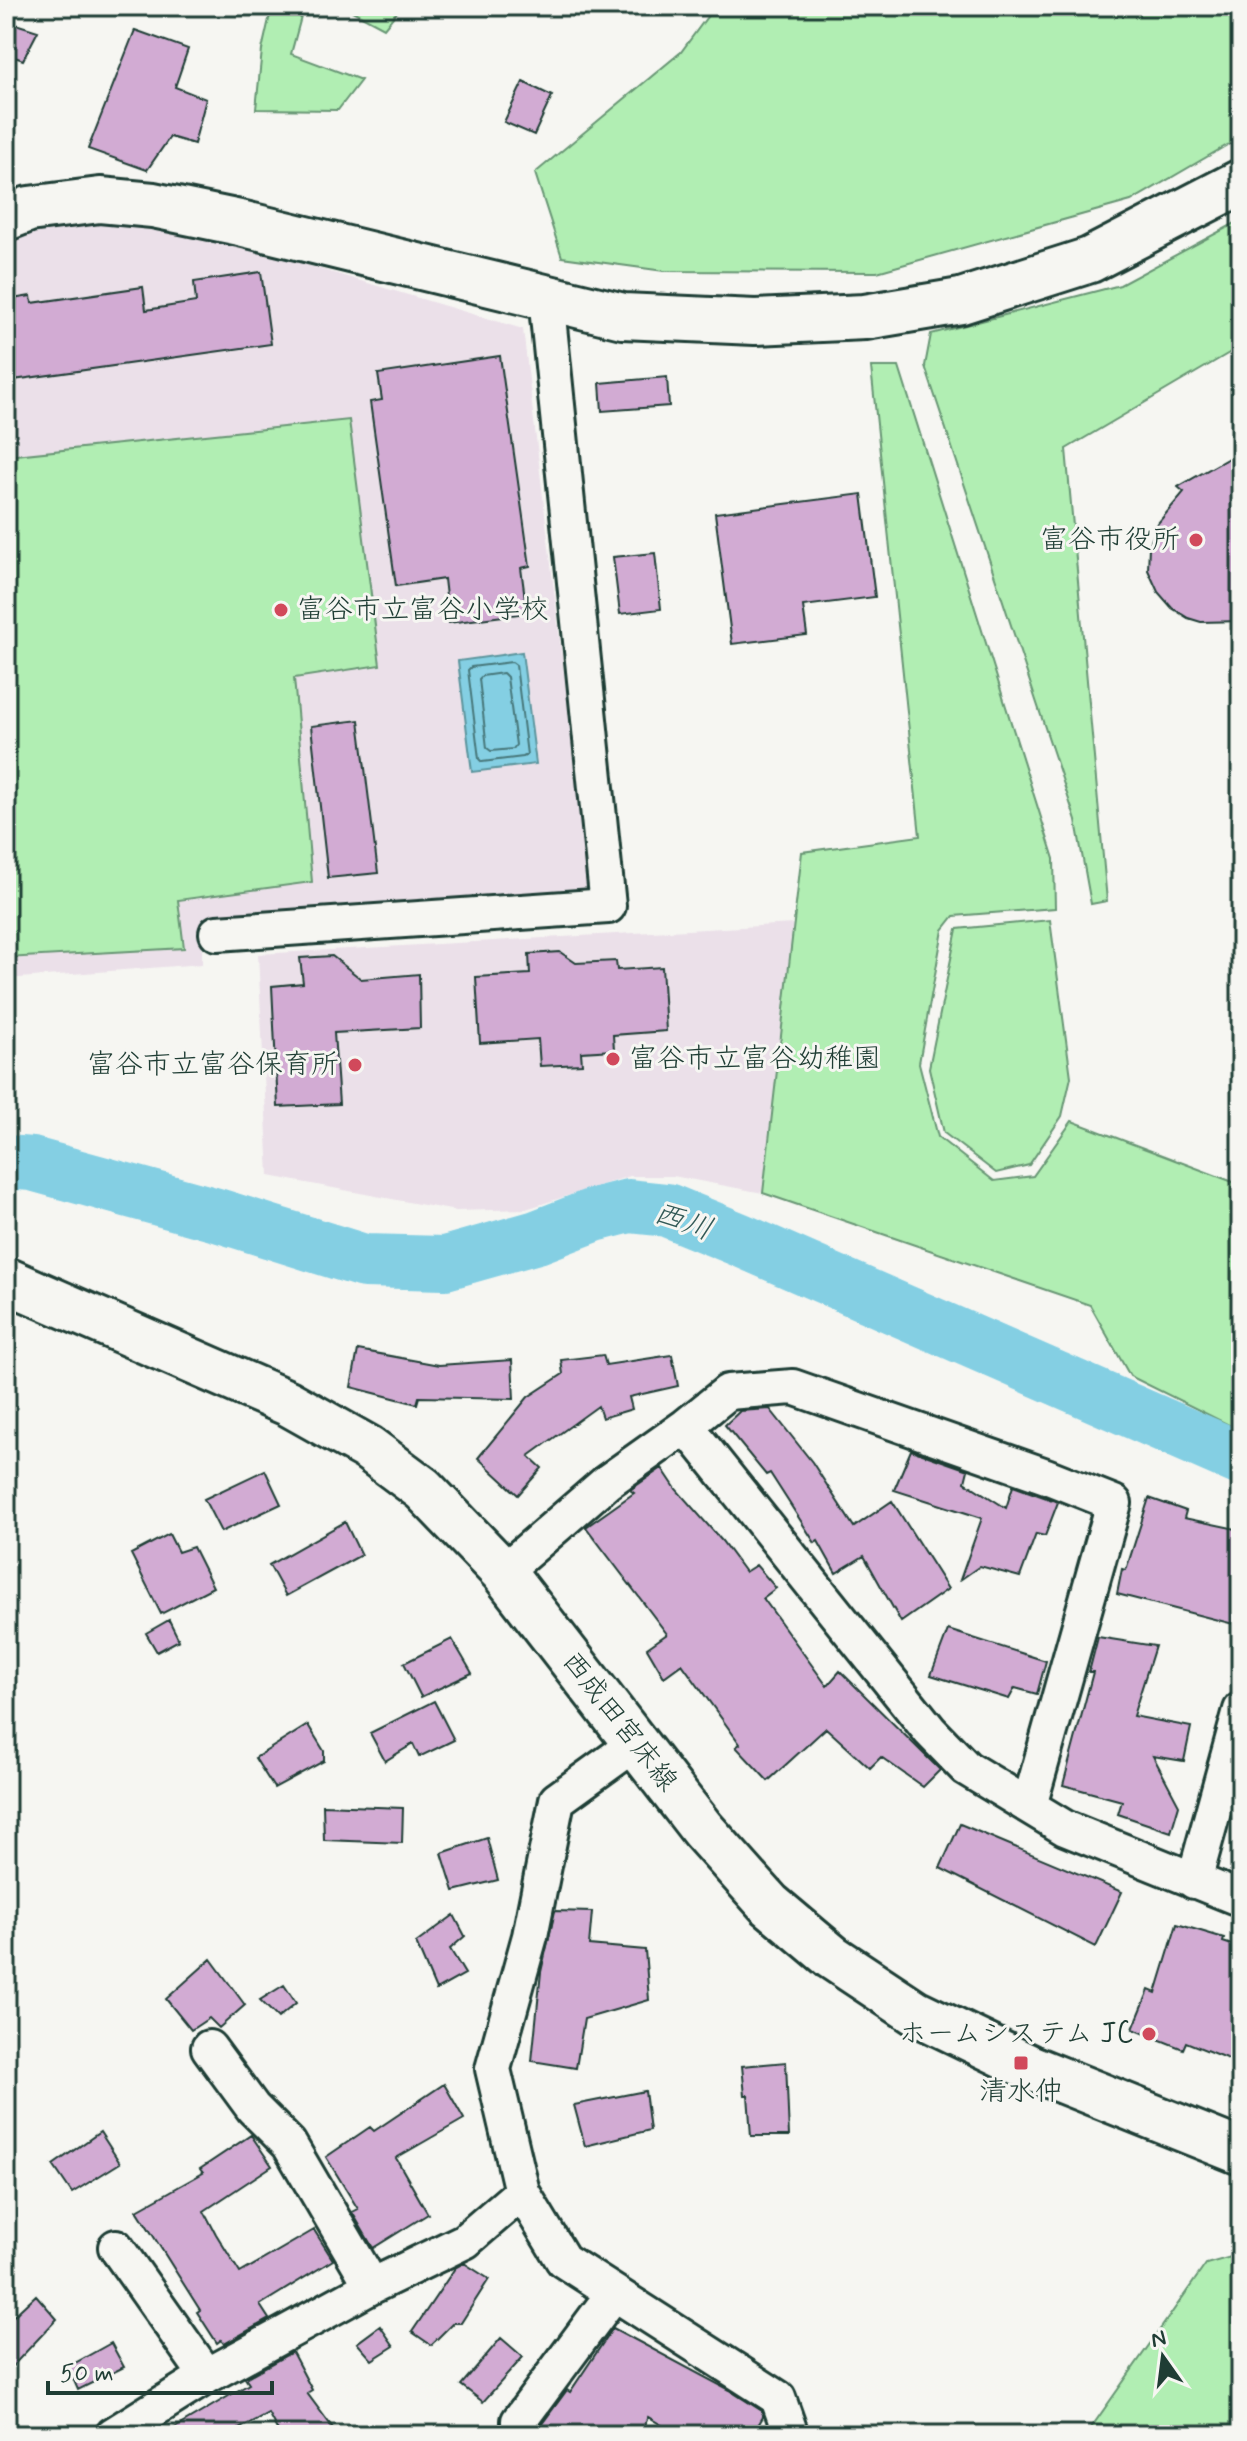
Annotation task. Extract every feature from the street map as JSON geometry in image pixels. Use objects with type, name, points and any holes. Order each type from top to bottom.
[{"type":"main road","points":[[6,218],[29,209],[100,200],[153,205],[240,223],[623,316],[755,322],[865,317],[961,301],[1090,260],[1241,182]]},
{"type":"main road","name":"西成田宮床線","points":[[6,1280],[288,1403],[368,1448],[423,1489],[503,1572],[702,1829],[769,1904],[832,1957],[940,2025],[1031,2068],[1241,2152]]},
{"type":"street","points":[[217,933],[608,906],[546,297]]},
{"type":"street","points":[[503,1572],[607,1482],[728,1392],[793,1387],[1114,1503],[1029,1806]]},
{"type":"street","points":[[686,1426],[930,1731],[966,1768],[1065,1828],[1241,1899]]},
{"type":"street","points":[[1194,1881],[1241,1710]]},
{"type":"street","points":[[636,1743],[557,1800],[530,1936],[493,2069],[522,2192],[563,2260],[778,2398],[791,2435]]},
{"type":"street","points":[[209,2048],[253,2108],[289,2144],[372,2286]]},
{"type":"street","points":[[113,2435],[207,2376],[372,2286],[465,2241],[522,2192]]},
{"type":"street","points":[[116,2247],[207,2376]]},
{"type":"street","points":[[519,2435],[519,2421],[614,2293]]},
{"type":"shaded area","name":"富谷市立富谷小学校","points":[[102,220],[232,243],[523,329],[590,892],[202,920],[202,964],[6,979],[6,241],[30,230]]},
{"type":"shaded area","name":"富谷市立富谷幼稚園","points":[[794,924],[763,1193],[673,1176],[630,1176],[526,1209],[456,1211],[269,1176],[258,954]]},
{"type":"green space","points":[[272,6],[304,6],[291,54],[361,80],[338,110],[256,109],[262,50]]},
{"type":"green space","points":[[343,6],[402,6],[384,28]]},
{"type":"green space","points":[[715,6],[1241,6],[1241,137],[1131,201],[877,272],[664,271],[562,257],[535,173],[681,52]]},
{"type":"green space","points":[[1241,220],[1241,346],[1066,449],[1107,901],[1091,904],[1076,821],[925,366],[931,334],[1120,285]]},
{"type":"green space","points":[[871,367],[899,367],[1054,859],[1055,908],[954,916],[943,930],[919,1063],[938,1137],[994,1181],[1033,1176],[1072,1121],[1241,1185],[1241,1431],[1130,1376],[1090,1305],[763,1193],[802,852],[920,836]]},
{"type":"green space","points":[[349,420],[380,665],[294,678],[312,882],[178,900],[184,948],[6,958],[6,456]]},
{"type":"green space","points":[[1050,920],[1071,1077],[1062,1116],[1029,1165],[996,1173],[944,1133],[929,1068],[957,929]]},
{"type":"green space","points":[[1241,2254],[1241,2435],[1086,2435],[1206,2264]]},
{"type":"water","points":[[522,652],[536,764],[472,772],[458,661]]},
{"type":"building","points":[[6,21],[38,31],[23,60],[6,54]]},
{"type":"building","points":[[135,30],[188,49],[175,87],[206,99],[194,144],[170,137],[147,170],[88,149]]},
{"type":"building","points":[[523,82],[552,96],[534,135],[504,122]]},
{"type":"building","points":[[261,272],[271,344],[6,381],[6,300],[31,296],[32,303],[143,287],[146,310],[196,302],[194,282]]},
{"type":"building","points":[[500,356],[530,566],[521,568],[527,613],[449,623],[444,579],[396,586],[370,402],[382,400],[378,374]]},
{"type":"building","points":[[667,377],[669,406],[602,411],[600,383]]},
{"type":"building","name":"富谷市役所","points":[[1241,451],[1241,621],[1201,622],[1172,608],[1158,592],[1148,570],[1149,547],[1158,523],[1184,492],[1178,487]]},
{"type":"building","points":[[862,494],[875,597],[803,606],[807,635],[732,644],[715,513]]},
{"type":"building","points":[[655,553],[661,609],[620,614],[613,557]]},
{"type":"building","points":[[359,720],[378,873],[328,878],[311,726]]},
{"type":"building","points":[[560,952],[576,963],[616,961],[617,970],[662,967],[666,1031],[613,1035],[614,1050],[581,1052],[582,1064],[540,1066],[538,1039],[480,1043],[476,977],[530,974],[529,954]]},
{"type":"building","points":[[332,956],[361,979],[419,974],[420,1028],[334,1033],[339,1104],[278,1107],[272,986],[303,983],[300,958]]},
{"type":"building","points":[[358,1350],[439,1365],[512,1360],[514,1399],[419,1397],[417,1404],[351,1387]]},
{"type":"building","points":[[603,1355],[606,1365],[672,1355],[678,1386],[629,1397],[632,1409],[602,1418],[598,1406],[529,1456],[542,1468],[518,1495],[478,1458],[528,1397],[563,1374],[561,1360]]},
{"type":"building","points":[[770,1409],[812,1462],[854,1527],[892,1501],[948,1589],[901,1622],[864,1556],[836,1573],[818,1541],[815,1543],[770,1473],[766,1475],[725,1425],[740,1411]]},
{"type":"building","points":[[911,1450],[968,1470],[965,1482],[1006,1508],[1013,1486],[1058,1502],[1045,1536],[1036,1534],[1020,1577],[980,1566],[960,1580],[982,1518],[894,1490]]},
{"type":"building","points":[[662,1468],[745,1572],[756,1565],[776,1588],[763,1598],[827,1686],[840,1671],[940,1770],[923,1787],[881,1757],[870,1768],[826,1728],[768,1781],[736,1747],[740,1744],[682,1664],[664,1677],[647,1648],[667,1634],[586,1527],[634,1493],[630,1490]]},
{"type":"building","points":[[265,1470],[281,1504],[221,1532],[204,1499]]},
{"type":"building","points":[[1149,1498],[1186,1511],[1184,1518],[1241,1530],[1241,1626],[1117,1594],[1122,1569],[1126,1570]]},
{"type":"building","points":[[345,1522],[361,1555],[286,1596],[269,1565]]},
{"type":"building","points":[[169,1534],[178,1552],[193,1547],[213,1587],[161,1614],[131,1554]]},
{"type":"building","points":[[169,1620],[179,1640],[157,1652],[146,1633]]},
{"type":"building","points":[[948,1630],[1046,1661],[1037,1694],[1015,1688],[1009,1699],[931,1675]]},
{"type":"building","points":[[1098,1637],[1155,1646],[1133,1716],[1191,1727],[1184,1761],[1153,1756],[1179,1805],[1171,1832],[1118,1814],[1122,1801],[1063,1785],[1093,1672],[1089,1672]]},
{"type":"building","points":[[452,1639],[472,1673],[421,1697],[404,1663]]},
{"type":"building","points":[[434,1701],[454,1740],[419,1757],[413,1744],[385,1761],[370,1733]]},
{"type":"building","points":[[308,1725],[324,1751],[324,1761],[274,1788],[255,1758]]},
{"type":"building","points":[[323,1805],[403,1808],[402,1843],[324,1840]]},
{"type":"building","points":[[960,1824],[1122,1892],[1096,1947],[940,1868]]},
{"type":"building","points":[[487,1838],[498,1880],[454,1891],[442,1853]]},
{"type":"building","points":[[555,1911],[592,1912],[589,1945],[645,1950],[649,2000],[584,2019],[576,2068],[532,2061],[541,1972]]},
{"type":"building","points":[[454,1915],[465,1936],[450,1949],[465,1974],[436,1990],[416,1943]]},
{"type":"building","points":[[1177,1924],[1224,1938],[1223,1942],[1241,1948],[1241,2064],[1186,2042],[1183,2049],[1133,2029],[1149,1990],[1156,1993]]},
{"type":"building","points":[[211,1959],[245,2005],[219,2028],[209,2018],[191,2030],[166,1999]]},
{"type":"building","points":[[284,1985],[296,2003],[278,2018],[260,2000]]},
{"type":"building","points":[[786,2062],[789,2136],[751,2136],[742,2066]]},
{"type":"building","points":[[444,2084],[464,2119],[396,2158],[428,2214],[373,2248],[352,2212],[358,2209],[326,2157],[370,2127],[374,2131]]},
{"type":"building","points":[[645,2091],[650,2130],[585,2146],[574,2105]]},
{"type":"building","points":[[100,2132],[120,2163],[72,2193],[53,2165]]},
{"type":"building","points":[[251,2135],[272,2166],[204,2211],[240,2273],[314,2230],[333,2260],[260,2305],[269,2319],[224,2344],[221,2340],[217,2343],[197,2312],[200,2310],[137,2210],[203,2173],[200,2169]]},
{"type":"building","points":[[464,2263],[489,2279],[461,2323],[453,2323],[431,2345],[412,2332],[455,2268]]},
{"type":"building","points":[[36,2295],[57,2319],[6,2373],[6,2323]]},
{"type":"building","points":[[380,2326],[394,2346],[372,2360],[357,2343]]},
{"type":"building","points":[[613,2328],[762,2411],[763,2417],[752,2435],[678,2435],[648,2417],[639,2435],[539,2435],[539,2428],[567,2390],[570,2392]]},
{"type":"building","points":[[501,2338],[523,2357],[483,2402],[461,2385]]},
{"type":"building","points":[[111,2343],[124,2367],[78,2390],[68,2367]]},
{"type":"building","points":[[292,2352],[312,2390],[307,2393],[338,2435],[280,2435],[268,2413],[228,2435],[163,2435],[249,2384],[245,2378]]},
{"type":"waterway","name":"西川","points":[[6,1162],[32,1164],[217,1215],[364,1261],[445,1263],[629,1206],[667,1210],[1241,1459]]},
{"type":"place","name":"富谷市役所","points":[[1196,540]]},
{"type":"place","name":"富谷市立富谷小学校","points":[[281,610]]},
{"type":"place","name":"富谷市立富谷幼稚園","points":[[613,1059]]},
{"type":"place","name":"富谷市立富谷保育所","points":[[355,1065]]},
{"type":"place","name":"ホームシステム JC","points":[[1149,2034]]},
{"type":"place","name":"清水仲","points":[[1021,2063]]}]
